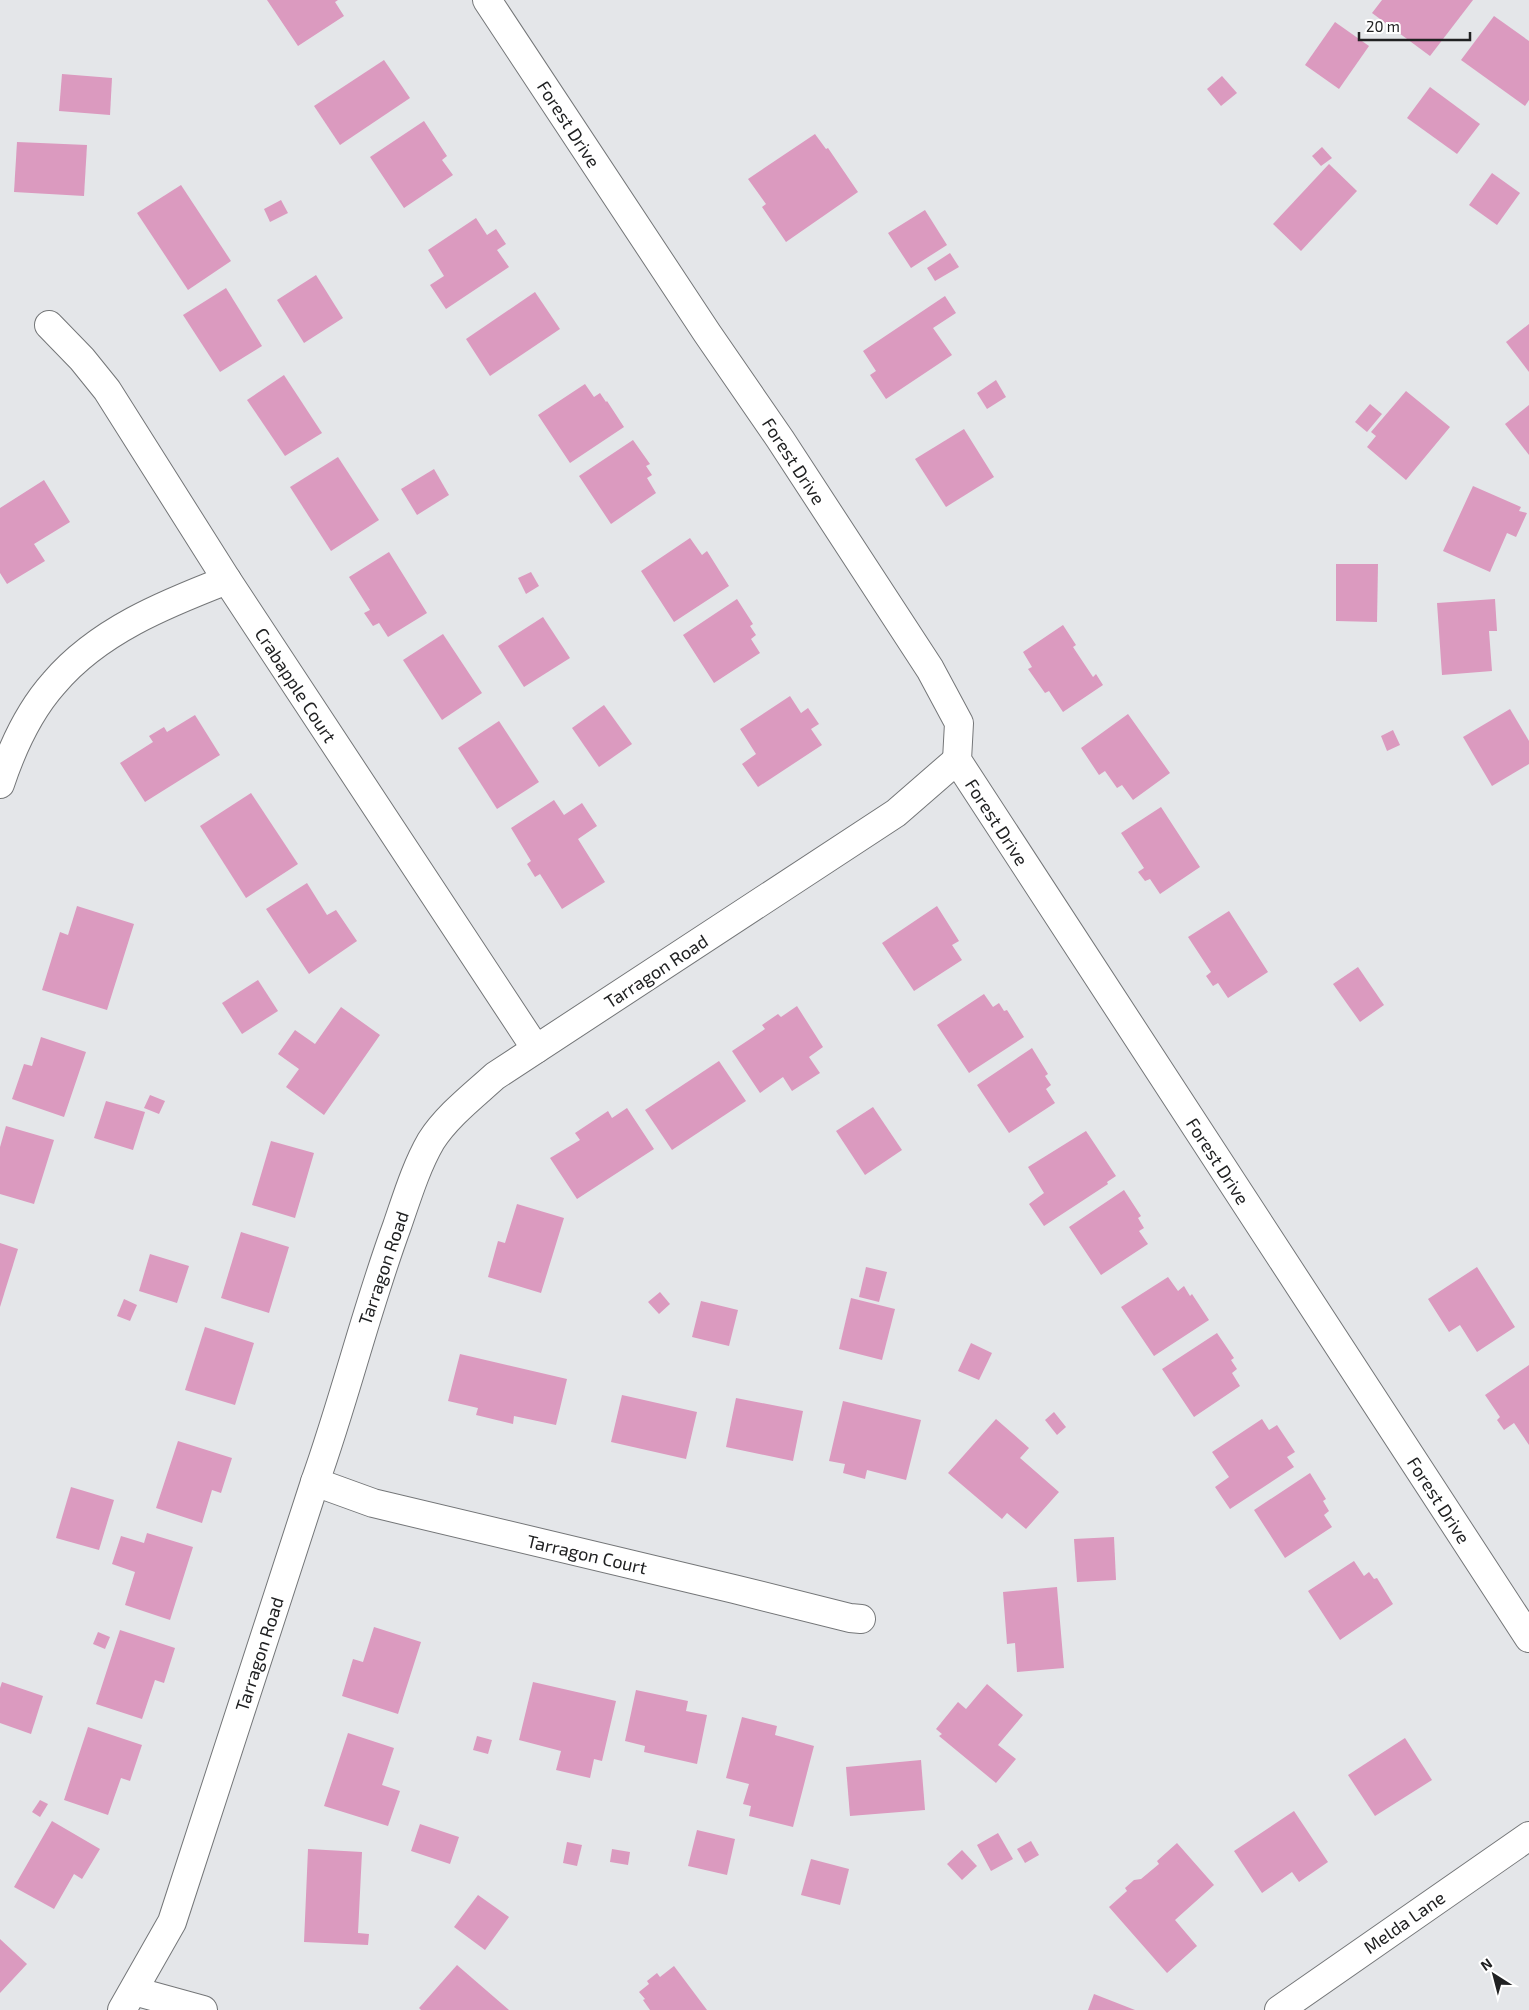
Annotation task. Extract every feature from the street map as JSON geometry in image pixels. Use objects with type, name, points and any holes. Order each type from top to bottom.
[{"type":"street","name":"Forest Drive","points":[[487,0],[707,333],[780,439],[930,669],[959,723],[957,760],[1529,1638]]},
{"type":"street","name":"Crabapple Court","points":[[49,326],[82,359],[107,390],[227,580],[536,1049]]},
{"type":"street","points":[[0,784],[20,732],[53,684],[75,661],[104,639],[130,623],[227,580]]},
{"type":"street","name":"Tarragon Road","points":[[128,2001],[172,1922],[315,1482],[336,1424],[382,1268],[420,1162],[432,1140],[448,1120],[495,1076],[896,813],[957,760]]},
{"type":"street","name":"Tarragon Court","points":[[315,1482],[373,1503],[850,1618],[861,1619]]},
{"type":"street","name":"Melda Lane","points":[[1279,2010],[1529,1836]]},
{"type":"street","points":[[128,2001],[203,2010]]},
{"type":"building","points":[[267,0],[338,0],[335,2],[344,16],[298,46]]},
{"type":"building","points":[[1382,0],[1473,0],[1430,56],[1372,13]]},
{"type":"building","points":[[1494,16],[1529,41],[1529,100],[1525,106],[1461,60]]},
{"type":"building","points":[[1335,22],[1369,46],[1339,89],[1305,65]]},
{"type":"building","points":[[384,60],[410,98],[340,145],[314,106]]},
{"type":"building","points":[[62,74],[112,78],[110,115],[59,111]]},
{"type":"building","points":[[1222,76],[1237,93],[1221,106],[1207,89]]},
{"type":"building","points":[[1430,87],[1480,124],[1457,154],[1407,118]]},
{"type":"building","points":[[424,121],[447,156],[442,160],[453,175],[404,208],[370,157]]},
{"type":"building","points":[[815,134],[826,149],[828,148],[858,192],[786,242],[762,207],[766,204],[748,179]]},
{"type":"building","points":[[17,142],[87,145],[84,196],[14,192]]},
{"type":"building","points":[[1322,147],[1332,158],[1321,166],[1312,156]]},
{"type":"building","points":[[1329,164],[1357,191],[1301,251],[1273,224]]},
{"type":"building","points":[[1492,173],[1520,193],[1497,225],[1469,205]]},
{"type":"building","points":[[181,185],[231,261],[188,290],[137,213]]},
{"type":"building","points":[[281,200],[288,213],[270,222],[264,209]]},
{"type":"building","points":[[925,210],[947,245],[911,268],[888,233]]},
{"type":"building","points":[[476,218],[487,235],[496,229],[506,244],[497,250],[509,267],[446,309],[430,285],[444,276],[428,250]]},
{"type":"building","points":[[950,253],[959,267],[935,281],[927,268]]},
{"type":"building","points":[[316,275],[343,318],[304,343],[277,300]]},
{"type":"building","points":[[226,288],[262,346],[220,372],[183,315]]},
{"type":"building","points":[[535,292],[560,329],[490,376],[466,339]]},
{"type":"building","points":[[945,296],[956,313],[933,328],[952,355],[886,399],[870,375],[876,371],[863,351]]},
{"type":"building","points":[[1529,324],[1529,372],[1506,342]]},
{"type":"building","points":[[284,375],[322,433],[285,456],[247,400]]},
{"type":"building","points":[[996,380],[1006,397],[987,409],[977,393]]},
{"type":"building","points":[[585,384],[594,397],[600,393],[624,427],[570,463],[538,415]]},
{"type":"building","points":[[1406,391],[1450,427],[1406,480],[1367,447],[1376,436],[1371,432]]},
{"type":"building","points":[[1370,404],[1382,414],[1367,432],[1355,422]]},
{"type":"building","points":[[1529,405],[1529,455],[1505,424]]},
{"type":"building","points":[[964,429],[994,477],[946,507],[915,459]]},
{"type":"building","points":[[633,440],[650,464],[646,466],[652,475],[647,478],[656,493],[611,524],[579,476]]},
{"type":"building","points":[[338,457],[379,520],[331,551],[290,487]]},
{"type":"building","points":[[434,469],[449,495],[417,515],[401,489]]},
{"type":"building","points":[[44,480],[70,522],[34,544],[45,561],[7,584],[0,573],[0,508]]},
{"type":"building","points":[[1473,486],[1521,507],[1519,511],[1527,513],[1516,537],[1507,533],[1490,572],[1443,551]]},
{"type":"building","points":[[690,538],[702,555],[707,551],[729,586],[674,622],[641,571]]},
{"type":"building","points":[[389,552],[427,613],[388,637],[379,623],[373,626],[364,613],[370,610],[349,577]]},
{"type":"building","points":[[1336,564],[1378,564],[1377,622],[1336,621]]},
{"type":"building","points":[[531,572],[539,586],[526,594],[518,578]]},
{"type":"building","points":[[737,599],[753,624],[750,626],[756,635],[751,639],[760,653],[714,683],[683,635]]},
{"type":"building","points":[[1495,599],[1497,631],[1489,631],[1492,671],[1442,675],[1437,603]]},
{"type":"building","points":[[543,617],[570,658],[524,687],[498,646]]},
{"type":"building","points":[[1063,625],[1076,645],[1073,647],[1093,677],[1096,674],[1103,685],[1063,712],[1049,691],[1045,693],[1028,669],[1032,667],[1023,652]]},
{"type":"building","points":[[443,634],[482,693],[442,720],[403,660]]},
{"type":"building","points":[[790,696],[801,713],[808,708],[819,724],[811,729],[822,745],[758,787],[742,764],[756,754],[740,729]]},
{"type":"building","points":[[604,705],[632,744],[599,767],[572,728]]},
{"type":"building","points":[[1510,709],[1529,741],[1529,764],[1492,786],[1463,737]]},
{"type":"building","points":[[1128,714],[1170,773],[1133,800],[1122,785],[1117,788],[1105,771],[1099,775],[1081,748]]},
{"type":"building","points":[[195,715],[220,755],[145,802],[120,763],[153,742],[149,736],[164,727],[167,732]]},
{"type":"building","points":[[499,721],[539,782],[497,809],[458,748]]},
{"type":"building","points":[[1393,730],[1400,745],[1387,751],[1381,736]]},
{"type":"building","points":[[251,793],[298,864],[246,898],[200,826]]},
{"type":"building","points":[[554,800],[564,815],[582,803],[597,826],[578,839],[605,882],[562,909],[540,874],[535,877],[527,864],[531,861],[511,828]]},
{"type":"building","points":[[1161,807],[1200,867],[1160,894],[1150,879],[1145,881],[1138,872],[1144,868],[1121,833]]},
{"type":"building","points":[[307,883],[327,915],[336,910],[357,941],[309,974],[266,909]]},
{"type":"building","points":[[77,906],[134,924],[107,1010],[42,990],[60,932],[68,935]]},
{"type":"building","points":[[937,906],[959,941],[952,945],[962,960],[914,991],[882,943]]},
{"type":"building","points":[[1229,911],[1268,972],[1228,998],[1218,983],[1213,986],[1206,976],[1211,972],[1188,937]]},
{"type":"building","points":[[1358,967],[1384,1005],[1360,1022],[1333,984]]},
{"type":"building","points":[[258,980],[278,1011],[242,1034],[222,1003]]},
{"type":"building","points":[[984,994],[993,1007],[999,1003],[1004,1011],[1007,1010],[1024,1037],[969,1073],[937,1025]]},
{"type":"building","points":[[797,1006],[823,1047],[809,1057],[820,1073],[792,1091],[783,1077],[760,1093],[732,1051],[765,1029],[762,1025],[778,1014],[781,1017]]},
{"type":"building","points":[[341,1007],[380,1035],[324,1115],[286,1087],[299,1069],[278,1054],[295,1030],[315,1044]]},
{"type":"building","points":[[41,1037],[86,1052],[64,1117],[12,1099],[24,1064],[32,1066]]},
{"type":"building","points":[[1032,1048],[1048,1074],[1045,1076],[1051,1085],[1046,1089],[1055,1103],[1009,1133],[977,1085]]},
{"type":"building","points":[[719,1061],[746,1101],[672,1150],[645,1110]]},
{"type":"building","points":[[150,1095],[165,1101],[159,1114],[144,1108]]},
{"type":"building","points":[[106,1101],[145,1112],[133,1150],[94,1138]]},
{"type":"building","points":[[873,1107],[902,1150],[865,1175],[836,1131]]},
{"type":"building","points":[[627,1108],[654,1149],[577,1199],[550,1158],[580,1140],[575,1133],[608,1111],[612,1118]]},
{"type":"building","points":[[6,1126],[54,1140],[34,1204],[0,1194],[0,1147]]},
{"type":"building","points":[[1086,1131],[1116,1176],[1107,1182],[1108,1184],[1044,1226],[1029,1204],[1044,1193],[1028,1167]]},
{"type":"building","points":[[271,1141],[314,1153],[295,1218],[252,1205]]},
{"type":"building","points":[[1124,1190],[1141,1216],[1138,1218],[1144,1228],[1139,1231],[1148,1244],[1101,1275],[1069,1227]]},
{"type":"building","points":[[517,1204],[564,1218],[541,1293],[488,1277],[498,1241],[505,1243]]},
{"type":"building","points":[[241,1232],[289,1247],[269,1313],[221,1298]]},
{"type":"building","points":[[0,1243],[18,1249],[0,1307]]},
{"type":"building","points":[[150,1254],[189,1266],[177,1303],[139,1291]]},
{"type":"building","points":[[866,1267],[887,1272],[879,1302],[859,1297]]},
{"type":"building","points":[[1477,1267],[1515,1327],[1477,1352],[1460,1325],[1449,1332],[1428,1299]]},
{"type":"building","points":[[1168,1277],[1178,1291],[1184,1286],[1190,1296],[1192,1294],[1209,1320],[1154,1356],[1121,1307]]},
{"type":"building","points":[[660,1292],[670,1304],[659,1314],[648,1302]]},
{"type":"building","points":[[851,1298],[895,1309],[882,1360],[839,1349]]},
{"type":"building","points":[[124,1299],[137,1305],[130,1321],[117,1316]]},
{"type":"building","points":[[701,1301],[738,1310],[729,1346],[692,1337]]},
{"type":"building","points":[[205,1327],[254,1343],[235,1405],[185,1390]]},
{"type":"building","points":[[1217,1333],[1234,1358],[1231,1360],[1237,1369],[1232,1373],[1240,1386],[1194,1417],[1162,1369]]},
{"type":"building","points":[[971,1343],[992,1353],[979,1380],[958,1371]]},
{"type":"building","points":[[460,1354],[567,1379],[556,1425],[514,1416],[513,1424],[476,1415],[478,1408],[448,1401]]},
{"type":"building","points":[[1529,1365],[1529,1445],[1514,1423],[1504,1430],[1497,1420],[1500,1417],[1485,1395]]},
{"type":"building","points":[[622,1395],[697,1412],[686,1459],[611,1442]]},
{"type":"building","points":[[736,1398],[803,1411],[793,1461],[726,1447]]},
{"type":"building","points":[[843,1401],[921,1420],[906,1480],[867,1470],[865,1479],[843,1473],[845,1464],[829,1461]]},
{"type":"building","points":[[1054,1412],[1066,1427],[1057,1435],[1045,1420]]},
{"type":"building","points":[[996,1419],[1029,1448],[1020,1458],[1059,1492],[1026,1529],[1007,1513],[1002,1519],[948,1473]]},
{"type":"building","points":[[1262,1419],[1269,1430],[1277,1425],[1295,1452],[1287,1457],[1294,1467],[1230,1509],[1215,1487],[1229,1477],[1212,1452]]},
{"type":"building","points":[[178,1441],[232,1458],[221,1493],[212,1490],[202,1523],[156,1508]]},
{"type":"building","points":[[1310,1473],[1326,1499],[1323,1501],[1329,1511],[1324,1515],[1332,1527],[1285,1558],[1254,1510]]},
{"type":"building","points":[[71,1487],[114,1500],[99,1550],[56,1538]]},
{"type":"building","points":[[147,1533],[193,1547],[170,1620],[125,1605],[135,1572],[112,1564],[121,1536],[144,1543]]},
{"type":"building","points":[[1114,1537],[1116,1580],[1077,1582],[1074,1539]]},
{"type":"building","points":[[1354,1561],[1364,1576],[1369,1572],[1374,1579],[1377,1578],[1393,1604],[1340,1640],[1308,1591]]},
{"type":"building","points":[[1057,1587],[1064,1668],[1017,1672],[1015,1643],[1007,1644],[1003,1592]]},
{"type":"building","points":[[374,1627],[421,1642],[398,1714],[342,1696],[353,1659],[363,1662]]},
{"type":"building","points":[[120,1630],[175,1648],[164,1683],[155,1680],[142,1719],[96,1704]]},
{"type":"building","points":[[98,1632],[110,1637],[105,1649],[93,1644]]},
{"type":"building","points":[[2,1682],[43,1696],[31,1734],[0,1723],[0,1688]]},
{"type":"building","points":[[533,1682],[616,1701],[602,1761],[594,1759],[590,1778],[556,1770],[561,1751],[519,1740]]},
{"type":"building","points":[[987,1684],[1023,1715],[998,1745],[1016,1759],[996,1783],[939,1736],[942,1734],[936,1729],[958,1702],[966,1709]]},
{"type":"building","points":[[636,1690],[688,1701],[686,1711],[707,1715],[697,1764],[644,1752],[645,1746],[625,1741]]},
{"type":"building","points":[[742,1717],[777,1726],[775,1735],[814,1746],[793,1827],[749,1816],[751,1806],[743,1804],[749,1784],[726,1778]]},
{"type":"building","points":[[88,1727],[142,1745],[130,1781],[121,1778],[108,1815],[64,1800]]},
{"type":"building","points":[[348,1733],[394,1748],[382,1785],[400,1791],[388,1826],[324,1806]]},
{"type":"building","points":[[477,1736],[492,1740],[488,1754],[473,1750]]},
{"type":"building","points":[[1405,1738],[1432,1780],[1375,1816],[1348,1775]]},
{"type":"building","points":[[921,1760],[925,1810],[850,1816],[846,1767]]},
{"type":"building","points":[[40,1800],[48,1804],[40,1817],[32,1812]]},
{"type":"building","points":[[1294,1811],[1328,1862],[1299,1882],[1292,1872],[1262,1893],[1234,1851]]},
{"type":"building","points":[[52,1821],[100,1849],[82,1879],[74,1874],[54,1909],[14,1887]]},
{"type":"building","points":[[420,1824],[459,1837],[450,1864],[411,1851]]},
{"type":"building","points":[[697,1830],[735,1839],[727,1875],[688,1866]]},
{"type":"building","points":[[998,1833],[1013,1859],[991,1871],[977,1845]]},
{"type":"building","points":[[1031,1841],[1039,1855],[1025,1863],[1017,1849]]},
{"type":"building","points":[[567,1842],[582,1845],[577,1866],[563,1863]]},
{"type":"building","points":[[1177,1843],[1214,1885],[1175,1920],[1197,1946],[1167,1973],[1109,1907],[1127,1891],[1125,1888],[1134,1880],[1141,1879],[1159,1864],[1157,1861]]},
{"type":"building","points":[[308,1849],[362,1852],[358,1933],[369,1934],[368,1945],[304,1942]]},
{"type":"building","points":[[612,1849],[630,1852],[628,1865],[610,1862]]},
{"type":"building","points":[[962,1850],[977,1866],[962,1880],[947,1864]]},
{"type":"building","points":[[811,1859],[849,1869],[840,1905],[801,1895]]},
{"type":"building","points":[[478,1895],[509,1917],[485,1950],[454,1927]]},
{"type":"building","points":[[0,1939],[27,1964],[0,1993]]},
{"type":"building","points":[[457,1965],[509,2010],[421,2010],[419,2008]]},
{"type":"building","points":[[674,1966],[707,2010],[650,2010],[639,1992],[649,1984],[647,1981],[657,1973],[660,1977]]},
{"type":"building","points":[[1094,1994],[1135,2010],[1088,2010]]}]
